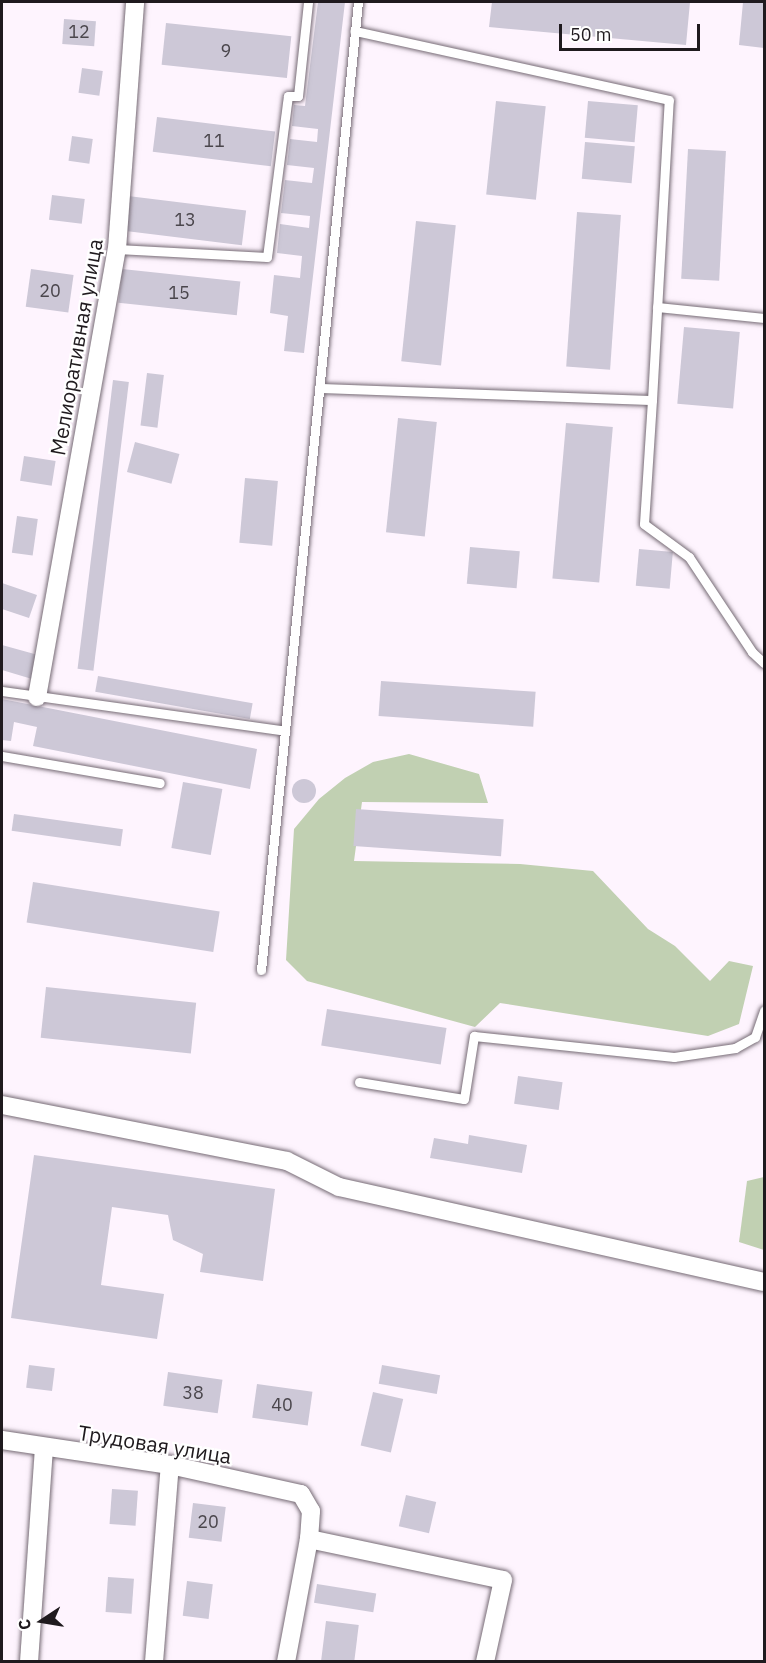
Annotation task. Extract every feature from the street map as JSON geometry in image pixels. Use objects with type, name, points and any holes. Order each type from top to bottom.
[{"type":"street","name":"Мелиоративная улица","points":[[37,697],[117,249],[135,2]]},
{"type":"street","points":[[2,1105],[287,1161],[339,1187],[765,1282]]},
{"type":"street","name":"Трудовая улица","points":[[2,1440],[44,1449],[170,1465],[301,1494],[311,1511],[309,1539]]},
{"type":"street","points":[[29,1662],[44,1449]]},
{"type":"street","points":[[154,1662],[170,1465]]},
{"type":"street","points":[[286,1662],[309,1539],[503,1580],[485,1662]]},
{"type":"lane","points":[[117,249],[267,257],[288,96],[298,96],[308,2]]},
{"type":"lane","points":[[261,970],[358,2]]},
{"type":"lane","points":[[354,31],[669,100],[644,524],[689,557],[752,652],[765,663]]},
{"type":"lane","points":[[657,307],[765,318]]},
{"type":"lane","points":[[319,388],[652,400]]},
{"type":"lane","points":[[2,691],[285,731]]},
{"type":"lane","points":[[2,756],[160,783]]},
{"type":"lane","points":[[359,1082],[464,1099],[474,1036],[674,1057],[735,1048],[755,1037],[765,1011]]},
{"type":"green space","points":[[409,754],[479,774],[488,803],[362,802],[354,861],[520,864],[593,871],[648,929],[675,946],[710,981],[729,961],[753,966],[739,1024],[708,1036],[500,1003],[475,1027],[307,981],[286,960],[294,829],[319,799],[345,778],[373,762]]},
{"type":"green space","points":[[764,1177],[764,1250],[739,1242],[747,1181]]},
{"type":"building","points":[[318,2],[345,2],[304,353],[284,351],[288,316],[270,313],[274,275],[300,278],[302,256],[277,253],[280,224],[309,228],[310,216],[281,213],[285,180],[312,183],[314,168],[287,165],[290,139],[317,142],[318,129],[292,126],[294,105],[305,106]]},
{"type":"building","points":[[492,2],[690,2],[686,45],[489,27]]},
{"type":"building","points":[[743,2],[764,2],[764,48],[739,45]]},
{"type":"building","points":[[64,19],[96,21],[94,46],[62,44]]},
{"type":"building","points":[[166,23],[291,36],[287,78],[162,65]]},
{"type":"building","points":[[82,68],[103,71],[99,96],[79,93]]},
{"type":"building","points":[[496,101],[546,106],[536,200],[486,194]]},
{"type":"building","points":[[588,101],[638,105],[635,142],[585,138]]},
{"type":"building","points":[[157,117],[275,132],[271,166],[153,152]]},
{"type":"building","points":[[72,136],[93,139],[89,164],[69,161]]},
{"type":"building","points":[[585,142],[635,146],[632,183],[582,179]]},
{"type":"building","points":[[688,149],[726,151],[719,281],[681,279]]},
{"type":"building","points":[[52,195],[85,199],[82,224],[49,220]]},
{"type":"building","points":[[128,196],[246,211],[242,245],[124,231]]},
{"type":"building","points":[[577,212],[621,215],[610,370],[566,367]]},
{"type":"building","points":[[416,221],[456,225],[441,365],[401,361]]},
{"type":"building","points":[[31,269],[74,275],[68,313],[26,307]]},
{"type":"building","points":[[122,269],[240,281],[237,315],[118,303]]},
{"type":"building","points":[[684,327],[740,332],[733,409],[677,404]]},
{"type":"building","points":[[147,373],[164,375],[157,428],[141,426]]},
{"type":"building","points":[[113,380],[129,382],[93,671],[78,669]]},
{"type":"building","points":[[398,418],[437,422],[425,536],[386,532]]},
{"type":"building","points":[[566,423],[613,427],[599,583],[552,578]]},
{"type":"building","points":[[135,442],[179,454],[171,484],[127,472]]},
{"type":"building","points":[[24,456],[56,461],[52,486],[20,481]]},
{"type":"building","points":[[245,478],[278,481],[272,546],[239,543]]},
{"type":"building","points":[[17,516],[38,519],[33,556],[12,553]]},
{"type":"building","points":[[470,547],[520,551],[517,588],[467,584]]},
{"type":"building","points":[[639,549],[673,552],[670,589],[636,586]]},
{"type":"building","points":[[2,583],[37,595],[29,618],[2,609]]},
{"type":"building","points":[[2,645],[38,655],[32,679],[2,670]]},
{"type":"building","points":[[98,676],[253,703],[250,719],[95,692]]},
{"type":"building","points":[[381,681],[536,692],[533,727],[379,716]]},
{"type":"building","points":[[2,699],[257,749],[250,789],[33,746],[37,727],[14,722],[11,741],[2,740]]},
{"type":"building","points":[[299,779],[309,779],[316,786],[316,796],[309,803],[299,803],[292,796],[292,786]]},
{"type":"building","points":[[183,782],[222,789],[211,855],[171,848]]},
{"type":"building","points":[[356,809],[504,819],[501,856],[353,846]]},
{"type":"building","points":[[14,814],[123,829],[121,846],[12,831]]},
{"type":"building","points":[[33,882],[220,912],[213,952],[27,922]]},
{"type":"building","points":[[46,987],[196,1003],[191,1054],[41,1038]]},
{"type":"building","points":[[327,1009],[447,1028],[441,1064],[321,1046]]},
{"type":"building","points":[[518,1076],[563,1082],[559,1110],[514,1104]]},
{"type":"building","points":[[469,1135],[527,1145],[522,1173],[430,1158],[434,1138],[468,1144]]},
{"type":"building","points":[[34,1155],[275,1189],[263,1281],[200,1272],[203,1254],[173,1240],[168,1215],[112,1207],[101,1285],[164,1294],[157,1339],[11,1318]]},
{"type":"building","points":[[29,1365],[55,1368],[52,1391],[26,1388]]},
{"type":"building","points":[[382,1365],[440,1375],[437,1394],[379,1384]]},
{"type":"building","points":[[168,1372],[222,1380],[218,1413],[163,1406]]},
{"type":"building","points":[[257,1384],[312,1392],[308,1425],[252,1418]]},
{"type":"building","points":[[373,1392],[403,1399],[391,1453],[361,1446]]},
{"type":"building","points":[[112,1489],[138,1491],[135,1526],[110,1524]]},
{"type":"building","points":[[406,1495],[436,1502],[429,1533],[399,1526]]},
{"type":"building","points":[[193,1503],[226,1507],[221,1542],[189,1538]]},
{"type":"building","points":[[108,1577],[134,1579],[131,1614],[106,1612]]},
{"type":"building","points":[[187,1581],[213,1584],[209,1619],[183,1616]]},
{"type":"building","points":[[317,1584],[376,1593],[373,1612],[314,1603]]},
{"type":"building","points":[[326,1621],[359,1625],[354,1662],[321,1662]]}]
